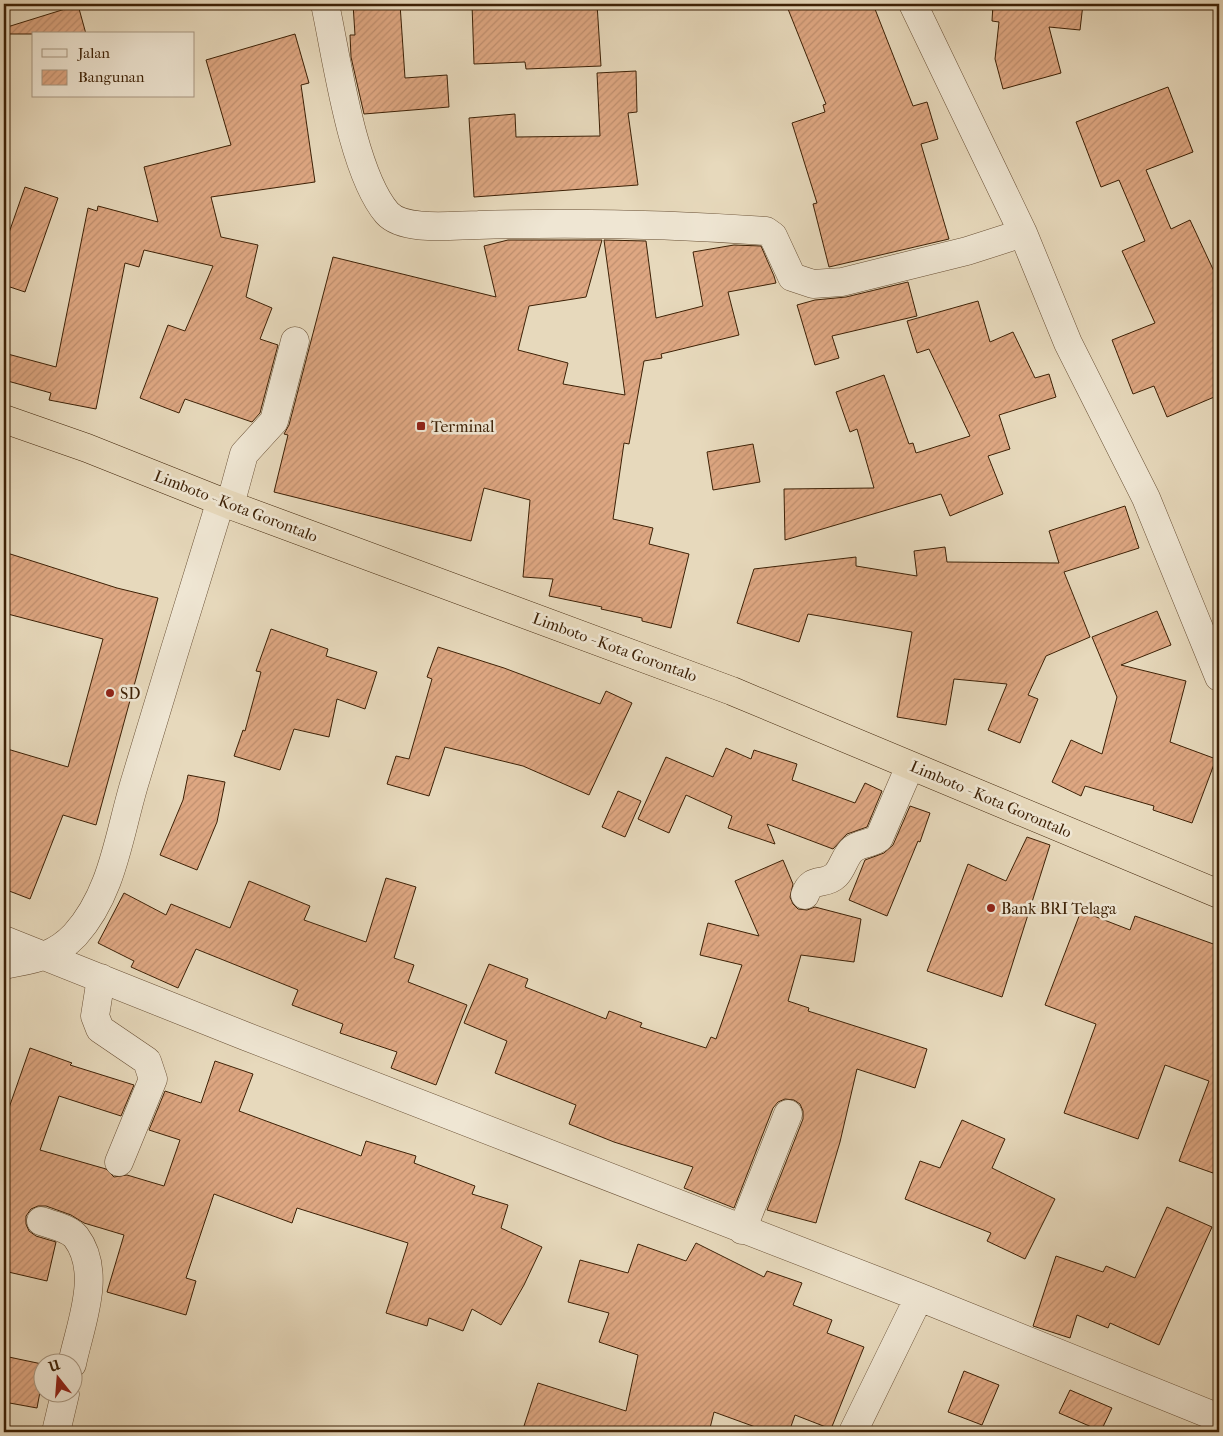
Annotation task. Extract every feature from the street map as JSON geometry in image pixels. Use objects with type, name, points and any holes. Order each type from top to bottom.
[{"type":"highway","name":"Limboto - Kota Gorontalo","points":[[4,420],[87,448],[226,502],[732,691],[1219,894]]},
{"type":"street","points":[[325,4],[355,143],[372,193],[388,214],[404,221],[425,226],[539,222],[685,225],[766,231],[772,236],[792,277],[813,284],[842,282],[967,250],[1023,233]]},
{"type":"street","points":[[923,8],[1023,233],[1068,343],[1146,498],[1210,632],[1219,677]]},
{"type":"street","points":[[4,965],[48,957],[74,936],[97,905],[108,879],[127,805],[226,502],[244,454],[274,421],[295,341]]},
{"type":"street","points":[[805,895],[808,886],[815,882],[828,881],[837,875],[849,853],[855,847],[879,838],[910,766]]},
{"type":"street","points":[[4,940],[742,1230],[919,1297],[1219,1418]]},
{"type":"street","points":[[101,978],[95,1016],[100,1029],[147,1061],[153,1078],[119,1162]]},
{"type":"street","points":[[742,1230],[788,1114]]},
{"type":"street","points":[[41,1221],[69,1231],[76,1237],[87,1262],[90,1282],[74,1354]]},
{"type":"street","points":[[853,1432],[919,1297]]},
{"type":"street","points":[[56,1432],[63,1404]]},
{"type":"building","points":[[353,4],[400,4],[405,78],[447,75],[449,107],[364,114],[351,57],[350,35],[355,35]]},
{"type":"building","points":[[472,4],[597,4],[601,66],[526,69],[525,62],[474,64]]},
{"type":"building","points":[[786,4],[873,4],[913,106],[927,102],[938,139],[921,144],[949,239],[829,267],[813,204],[817,203],[792,123],[825,112],[823,105],[826,104]]},
{"type":"building","points":[[993,4],[1083,4],[1080,30],[1049,27],[1061,73],[1003,89],[995,59],[999,22],[992,21]]},
{"type":"building","points":[[78,5],[85,32],[5,34],[4,28]]},
{"type":"building","points":[[295,34],[309,83],[301,85],[315,182],[211,197],[221,237],[258,245],[246,297],[272,308],[260,339],[278,345],[260,413],[252,422],[185,399],[179,413],[140,398],[168,325],[185,331],[213,266],[144,250],[139,267],[125,263],[96,409],[49,400],[51,393],[4,380],[4,353],[56,367],[88,208],[97,211],[98,206],[158,222],[144,167],[231,145],[206,60]]},
{"type":"building","points":[[636,71],[637,112],[628,113],[638,185],[474,197],[469,118],[515,114],[516,137],[600,136],[597,73]]},
{"type":"building","points":[[1168,87],[1193,152],[1146,170],[1171,229],[1190,220],[1219,282],[1219,395],[1167,417],[1154,386],[1133,394],[1112,340],[1155,323],[1122,251],[1145,241],[1119,180],[1101,187],[1076,122]]},
{"type":"building","points":[[25,187],[58,198],[25,292],[4,285],[4,247]]},
{"type":"building","points":[[508,240],[602,240],[586,297],[529,306],[518,350],[568,363],[563,384],[625,395],[604,240],[646,241],[656,318],[703,306],[693,252],[734,245],[761,246],[774,276],[776,283],[728,292],[739,335],[661,354],[662,358],[644,361],[629,444],[624,443],[613,519],[653,528],[649,544],[689,554],[671,628],[642,621],[642,618],[601,609],[602,607],[549,596],[553,579],[523,577],[530,500],[484,488],[471,541],[274,492],[288,435],[284,434],[289,425],[333,257],[496,297],[484,246]]},
{"type":"building","points":[[908,282],[917,316],[832,336],[839,358],[815,365],[797,305],[815,300],[846,297]]},
{"type":"building","points":[[978,301],[990,342],[1013,332],[1035,378],[1049,374],[1056,397],[999,415],[1010,449],[988,456],[1003,494],[950,516],[941,494],[785,540],[784,489],[874,488],[857,429],[850,432],[836,392],[884,375],[909,444],[913,443],[916,453],[970,436],[929,349],[917,353],[907,321]]},
{"type":"building","points":[[753,444],[760,482],[713,490],[707,452]]},
{"type":"building","points":[[1125,506],[1139,548],[1064,572],[1090,637],[1046,656],[1028,695],[1038,699],[1020,743],[988,730],[1007,684],[954,679],[946,725],[897,717],[912,632],[808,614],[799,642],[737,623],[754,569],[856,557],[856,566],[917,576],[914,551],[945,547],[947,562],[1059,563],[1049,531]]},
{"type":"building","name":"SD","points":[[4,552],[117,588],[158,598],[96,825],[63,815],[30,899],[4,889],[4,748],[68,767],[103,639],[4,613]]},
{"type":"building","points":[[1157,611],[1171,645],[1121,665],[1186,681],[1170,742],[1216,759],[1192,823],[1153,810],[1154,806],[1085,786],[1081,796],[1052,782],[1071,740],[1102,754],[1117,697],[1092,637]]},
{"type":"building","points":[[271,629],[328,649],[326,656],[377,672],[365,709],[337,699],[329,737],[294,729],[280,770],[234,756],[243,730],[245,731],[261,672],[256,671]]},
{"type":"building","points":[[438,647],[504,668],[600,704],[606,691],[632,703],[589,795],[523,766],[445,747],[429,796],[387,784],[396,756],[409,759],[432,679],[427,677]]},
{"type":"building","points":[[726,748],[751,759],[754,750],[797,764],[792,780],[855,803],[865,783],[882,791],[867,827],[847,834],[833,849],[767,824],[775,844],[728,828],[732,816],[686,795],[669,833],[638,819],[666,757],[713,777]]},
{"type":"building","points":[[188,775],[225,782],[217,822],[197,870],[160,855],[183,800]]},
{"type":"building","points":[[618,791],[641,801],[625,837],[602,827]]},
{"type":"building","points":[[910,806],[930,813],[920,842],[918,841],[887,916],[849,900],[865,860],[884,853],[893,845]]},
{"type":"building","name":"Bank BRI Telaga","points":[[1027,837],[1050,845],[1002,997],[927,971],[968,864],[1006,881]]},
{"type":"building","points":[[783,860],[793,884],[790,897],[798,909],[807,910],[815,907],[861,919],[854,962],[801,955],[788,1001],[809,1008],[808,1011],[927,1049],[915,1088],[857,1069],[840,1142],[816,1223],[767,1210],[803,1119],[803,1111],[800,1104],[794,1100],[785,1099],[778,1102],[773,1108],[734,1208],[684,1188],[693,1167],[614,1142],[569,1124],[576,1105],[495,1073],[507,1041],[464,1023],[489,964],[528,979],[525,987],[606,1019],[609,1011],[642,1023],[640,1027],[706,1048],[711,1037],[716,1039],[742,965],[700,955],[708,923],[759,936],[735,881]]},
{"type":"building","points":[[386,878],[416,887],[394,958],[414,965],[408,982],[467,1005],[436,1085],[391,1068],[397,1052],[340,1033],[343,1024],[292,1005],[298,990],[196,949],[178,988],[131,967],[134,961],[98,943],[124,893],[166,915],[171,904],[230,928],[249,881],[310,906],[304,920],[366,942]]},
{"type":"building","points":[[1081,911],[1130,930],[1135,916],[1219,946],[1219,1155],[1213,1173],[1179,1161],[1209,1081],[1165,1065],[1138,1139],[1064,1113],[1096,1024],[1045,1005]]},
{"type":"building","points":[[30,1048],[72,1063],[70,1065],[134,1085],[121,1116],[59,1096],[40,1150],[106,1169],[114,1177],[127,1175],[164,1186],[180,1140],[149,1130],[165,1091],[201,1103],[215,1061],[253,1074],[239,1111],[361,1156],[366,1141],[416,1156],[414,1163],[475,1186],[472,1194],[508,1205],[501,1228],[542,1247],[524,1285],[501,1325],[472,1309],[463,1331],[429,1318],[427,1326],[386,1313],[408,1243],[297,1208],[292,1223],[214,1194],[186,1278],[196,1281],[186,1315],[107,1292],[124,1235],[84,1223],[71,1215],[46,1206],[38,1206],[31,1209],[26,1216],[26,1224],[29,1231],[36,1236],[56,1242],[47,1281],[4,1271],[4,1122]]},
{"type":"building","points":[[962,1120],[1005,1139],[992,1168],[1055,1199],[1025,1259],[987,1241],[991,1233],[905,1199],[920,1161],[940,1168]]},
{"type":"building","points":[[1167,1207],[1212,1227],[1159,1345],[1110,1323],[1108,1328],[1077,1315],[1070,1338],[1033,1326],[1056,1256],[1103,1272],[1106,1266],[1135,1278]]},
{"type":"building","points":[[696,1243],[764,1277],[767,1271],[802,1283],[793,1305],[832,1320],[827,1333],[864,1347],[831,1429],[795,1415],[789,1432],[769,1432],[714,1412],[709,1432],[522,1432],[538,1383],[626,1411],[638,1355],[599,1342],[609,1313],[568,1302],[580,1260],[628,1273],[638,1244],[686,1261]]},
{"type":"building","points":[[4,1356],[32,1362],[32,1404],[38,1404],[37,1408],[4,1402]]},
{"type":"building","points":[[964,1371],[999,1385],[982,1425],[948,1412]]},
{"type":"building","points":[[1070,1390],[1112,1408],[1101,1431],[1059,1413]]},
{"type":"place","name":"Terminal","points":[[421,426]]},
{"type":"place","name":"SD","points":[[110,693]]},
{"type":"place","name":"Bank BRI Telaga","points":[[991,908]]}]
